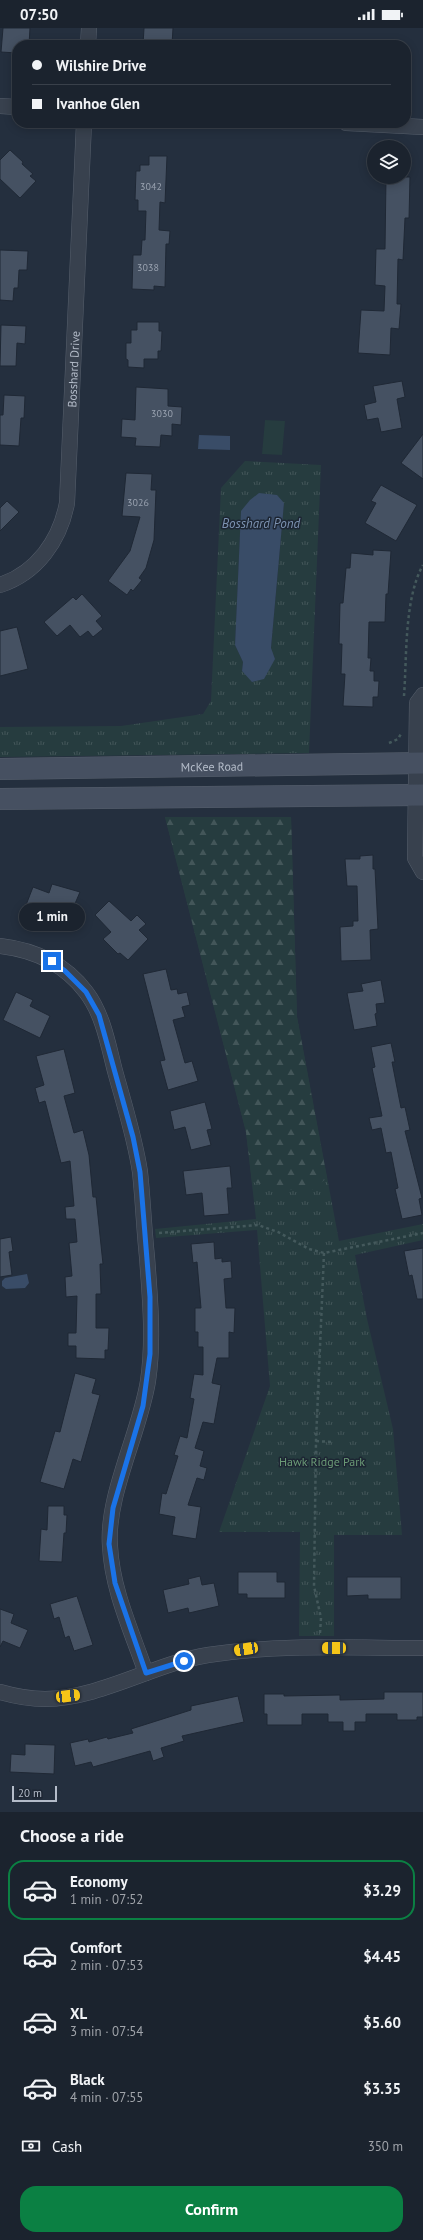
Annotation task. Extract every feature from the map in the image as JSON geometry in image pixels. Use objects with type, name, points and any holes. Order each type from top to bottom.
[{"type":"main road","name":"McKee Road","points":[[0,768],[420,763]]},
{"type":"main road","points":[[0,799],[419,794]]},
{"type":"street","points":[[88,40],[89,28]]},
{"type":"street","points":[[0,106],[12,107]]},
{"type":"street","points":[[411,126],[423,127]]},
{"type":"street","name":"Bosshard Drive","points":[[0,585],[28,572],[46,553],[58,532],[67,503],[84,128]]},
{"type":"street","points":[[423,695],[417,703],[420,763],[415,858],[423,872]]},
{"type":"street","points":[[0,946],[20,948],[52,961],[77,982],[95,1005],[103,1025],[133,1137],[140,1172],[152,1326],[148,1380],[143,1406],[113,1508],[109,1544],[115,1583],[146,1673]]},
{"type":"street","points":[[0,1692],[45,1699],[80,1695],[146,1673],[206,1656],[246,1649],[423,1648]]},
{"type":"path","points":[[404,702],[409,618],[416,576],[423,565]]},
{"type":"path","points":[[388,743],[398,739],[402,732],[402,724]]},
{"type":"path","points":[[144,1234],[258,1225],[278,1232],[309,1249],[324,1253],[423,1233]]},
{"type":"path","points":[[319,1648],[321,1618],[314,1586],[316,1441],[324,1253]]},
{"type":"path","points":[[316,1441],[330,1442]]},
{"type":"green space","points":[[265,420],[285,421],[282,455],[262,454]]},
{"type":"green space","points":[[245,461],[321,465],[309,753],[0,757],[0,727],[121,726],[203,714],[211,701],[221,488]],"holes":[[[284,503],[271,649],[275,659],[242,671],[243,662],[235,645],[241,511]]]},
{"type":"green space","name":"Hawk Ridge Park","points":[[165,817],[291,817],[297,1017],[339,1241],[423,1224],[423,1240],[355,1255],[367,1319],[393,1429],[402,1535],[334,1535],[334,1636],[299,1636],[300,1532],[219,1532],[270,1386],[257,1230],[156,1238],[155,1229],[256,1219],[246,1132]]},
{"type":"green space","points":[[165,817],[291,817],[297,1017],[327,1178],[308,1193],[252,1182],[246,1132]]},
{"type":"water","points":[[199,435],[230,436],[230,450],[198,449]]},
{"type":"water","name":"Bosshard Pond","points":[[259,493],[277,495],[284,503],[271,648],[275,659],[264,679],[252,682],[242,671],[243,662],[235,645],[241,511],[250,500]]},
{"type":"water","points":[[27,1274],[29,1283],[25,1288],[6,1289],[2,1286],[2,1281],[5,1278]]},
{"type":"building","points":[[3,28],[30,28],[29,40],[12,40],[12,53],[1,52]]},
{"type":"building","points":[[144,28],[173,28],[172,40],[143,40]]},
{"type":"building","points":[[10,150],[23,162],[22,164],[33,174],[30,176],[36,181],[20,198],[0,179],[0,160]]},
{"type":"building","points":[[149,156],[167,156],[165,203],[160,202],[159,230],[170,231],[169,244],[166,244],[165,287],[154,286],[154,290],[132,289],[133,255],[141,255],[142,240],[145,240],[146,211],[138,211],[138,200],[135,200],[136,171],[140,171],[140,165],[149,165]]},
{"type":"building","points":[[386,184],[410,184],[409,218],[405,218],[403,260],[398,259],[397,304],[401,304],[399,329],[391,328],[390,355],[358,353],[361,310],[384,311],[385,286],[375,285],[376,249],[385,249]]},
{"type":"building","points":[[0,250],[28,251],[27,270],[19,270],[18,288],[14,288],[13,301],[0,300]]},
{"type":"building","points":[[137,322],[159,322],[159,331],[162,331],[161,351],[158,351],[158,359],[144,359],[144,368],[128,367],[128,360],[126,359],[126,343],[131,343],[131,330],[137,330]]},
{"type":"building","points":[[1,325],[26,326],[25,344],[17,343],[16,366],[0,366]]},
{"type":"building","points":[[402,381],[405,397],[397,399],[402,428],[381,432],[378,418],[367,420],[364,405],[376,402],[373,386]]},
{"type":"building","points":[[136,387],[168,389],[168,406],[182,407],[181,425],[172,424],[172,436],[161,435],[160,447],[135,446],[136,438],[121,437],[122,419],[135,420]]},
{"type":"building","points":[[4,395],[25,396],[24,418],[21,418],[19,446],[0,445],[0,415],[3,415]]},
{"type":"building","points":[[423,434],[423,479],[401,463]]},
{"type":"building","points":[[126,473],[152,474],[151,490],[156,490],[154,540],[146,568],[139,578],[142,580],[133,591],[131,589],[127,595],[108,581],[130,551],[140,517],[122,516]]},
{"type":"building","points":[[381,485],[417,505],[396,541],[365,523],[376,503],[371,501]]},
{"type":"building","points":[[7,501],[19,512],[0,531],[0,508]]},
{"type":"building","points":[[373,550],[391,551],[388,594],[386,594],[385,622],[369,622],[368,658],[371,658],[370,671],[374,671],[374,681],[379,681],[378,697],[373,697],[373,707],[343,706],[345,674],[341,674],[342,644],[339,644],[340,603],[343,603],[346,568],[350,568],[351,553],[373,555]]},
{"type":"building","points":[[82,594],[102,616],[96,621],[103,629],[93,637],[88,631],[80,637],[70,625],[57,636],[44,622],[73,597],[76,600]]},
{"type":"building","points":[[17,627],[28,669],[0,676],[0,631]]},
{"type":"building","points":[[373,855],[378,929],[370,930],[371,960],[341,961],[340,927],[353,926],[353,921],[358,921],[357,886],[347,886],[345,859],[360,859],[360,856]]},
{"type":"building","points":[[52,884],[80,892],[74,906],[77,907],[73,919],[61,914],[59,918],[26,905],[33,887],[49,893]]},
{"type":"building","points":[[109,901],[131,921],[137,915],[146,924],[139,930],[148,939],[128,960],[120,953],[118,954],[103,939],[111,932],[95,915]]},
{"type":"building","points":[[166,969],[171,990],[177,989],[178,994],[187,992],[190,1005],[182,1007],[185,1017],[173,1020],[185,1063],[192,1061],[198,1081],[168,1090],[160,1061],[165,1060],[143,974]]},
{"type":"building","points":[[381,980],[385,1003],[376,1004],[377,1013],[375,1014],[377,1026],[354,1030],[347,993],[363,991],[361,984]]},
{"type":"building","points":[[16,992],[33,1000],[30,1006],[50,1016],[40,1038],[3,1020]]},
{"type":"building","points":[[391,1043],[395,1062],[392,1062],[401,1108],[405,1107],[410,1130],[405,1131],[422,1198],[419,1199],[422,1215],[402,1219],[395,1189],[398,1188],[391,1152],[386,1153],[381,1128],[372,1130],[369,1118],[382,1116],[372,1068],[375,1067],[371,1047]]},
{"type":"building","points":[[64,1049],[75,1093],[64,1096],[74,1133],[83,1130],[89,1155],[93,1197],[96,1197],[103,1264],[100,1264],[101,1294],[96,1294],[96,1328],[109,1328],[108,1350],[105,1350],[105,1359],[76,1358],[76,1346],[68,1346],[68,1333],[76,1333],[77,1296],[66,1297],[65,1277],[72,1276],[69,1243],[77,1242],[75,1219],[66,1219],[65,1207],[74,1206],[70,1161],[61,1163],[45,1101],[39,1103],[35,1088],[44,1085],[36,1056]]},
{"type":"building","points":[[205,1102],[212,1129],[207,1130],[211,1145],[191,1150],[185,1127],[174,1130],[170,1111]]},
{"type":"building","points":[[230,1166],[232,1188],[227,1188],[229,1214],[204,1216],[202,1193],[186,1195],[183,1171]]},
{"type":"building","points":[[11,1237],[13,1251],[9,1252],[12,1275],[0,1277],[0,1239]]},
{"type":"building","points":[[214,1242],[215,1259],[222,1258],[222,1262],[231,1261],[232,1278],[224,1279],[226,1308],[235,1308],[234,1333],[229,1332],[229,1358],[217,1358],[212,1383],[221,1385],[214,1424],[203,1422],[195,1448],[204,1451],[200,1466],[207,1468],[204,1480],[197,1478],[188,1505],[201,1507],[196,1539],[172,1535],[175,1517],[159,1514],[162,1493],[166,1494],[178,1456],[174,1455],[180,1436],[187,1438],[194,1399],[190,1398],[194,1374],[203,1375],[203,1347],[198,1347],[198,1332],[195,1332],[195,1308],[201,1308],[197,1262],[193,1263],[191,1244]]},
{"type":"building","points":[[423,1248],[423,1299],[417,1299],[412,1275],[409,1276],[404,1251]]},
{"type":"building","points":[[75,1373],[96,1379],[92,1393],[100,1395],[81,1462],[73,1459],[64,1489],[40,1482],[55,1431],[60,1432]]},
{"type":"building","points":[[48,1506],[64,1506],[64,1515],[67,1515],[62,1562],[39,1561],[41,1529],[47,1530]]},
{"type":"building","points":[[238,1572],[277,1572],[277,1582],[285,1582],[285,1598],[247,1598],[247,1594],[238,1594]]},
{"type":"building","points":[[200,1576],[202,1585],[214,1583],[219,1606],[189,1613],[188,1608],[168,1613],[163,1590],[189,1584],[188,1579]]},
{"type":"building","points":[[347,1577],[401,1577],[401,1599],[368,1599],[368,1595],[347,1596]]},
{"type":"building","points":[[77,1596],[93,1645],[74,1651],[69,1636],[65,1638],[59,1617],[54,1619],[50,1604]]},
{"type":"building","points":[[0,1609],[14,1614],[11,1623],[28,1630],[20,1648],[3,1641],[0,1647]]},
{"type":"building","points":[[384,1692],[423,1692],[423,1717],[417,1717],[417,1720],[397,1720],[397,1714],[366,1714],[366,1722],[355,1722],[355,1731],[343,1731],[343,1722],[328,1722],[328,1714],[302,1714],[302,1725],[267,1725],[267,1714],[264,1714],[264,1694],[284,1694],[284,1696],[340,1695],[340,1700],[384,1699]]},
{"type":"building","points":[[238,1696],[244,1722],[182,1736],[184,1741],[161,1748],[164,1757],[153,1761],[150,1751],[93,1767],[91,1762],[75,1766],[70,1743],[88,1739],[89,1742],[107,1737],[108,1739],[133,1733],[131,1729],[191,1710],[191,1706]]},
{"type":"building","points":[[25,1744],[55,1745],[54,1774],[10,1772],[11,1754],[25,1755]]},
{"type":"route","points":[[52,961],[77,982],[95,1005],[103,1025],[133,1137],[140,1172],[152,1326],[148,1380],[143,1406],[113,1508],[109,1544],[115,1583],[146,1673],[184,1661]]}]
